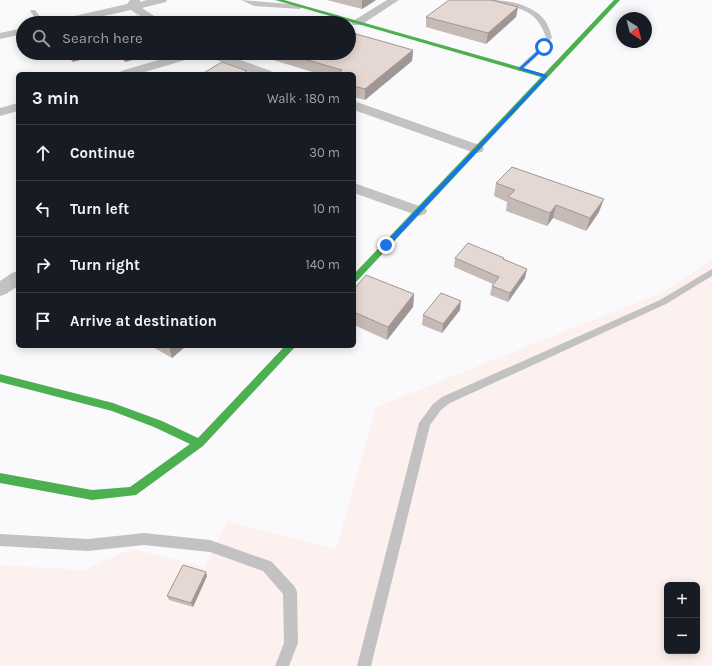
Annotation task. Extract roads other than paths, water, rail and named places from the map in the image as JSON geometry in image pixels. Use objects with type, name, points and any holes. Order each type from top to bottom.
[{"type":"street","points":[[84,16],[133,3],[162,0]]},
{"type":"street","points":[[278,0],[333,16]]},
{"type":"street","points":[[357,23],[394,0]]},
{"type":"street","points":[[356,277],[617,0]]},
{"type":"street","points":[[133,3],[150,16]]},
{"type":"street","points":[[357,23],[546,76]]},
{"type":"street","points":[[0,36],[16,33]]},
{"type":"street","points":[[133,72],[172,60]]},
{"type":"street","points":[[229,60],[262,72]]},
{"type":"street","points":[[356,106],[477,149]]},
{"type":"street","points":[[0,112],[16,107]]},
{"type":"street","points":[[356,189],[419,211]]},
{"type":"street","points":[[0,290],[16,278]]},
{"type":"street","points":[[0,478],[92,495],[132,492],[198,443],[289,348]]},
{"type":"street","points":[[0,378],[113,407],[158,424],[198,443]]},
{"type":"lane","points":[[244,0],[254,4],[305,8]]},
{"type":"lane","points":[[493,0],[525,9],[537,15],[544,23],[549,37],[544,47],[520,69]]},
{"type":"lane","points":[[33,11],[37,16]]},
{"type":"lane","points":[[364,666],[425,423],[437,407],[446,400],[667,300],[712,272]]},
{"type":"lane","points":[[0,540],[88,545],[144,539],[158,540],[210,546],[267,566],[290,592],[291,643],[282,666]]}]
